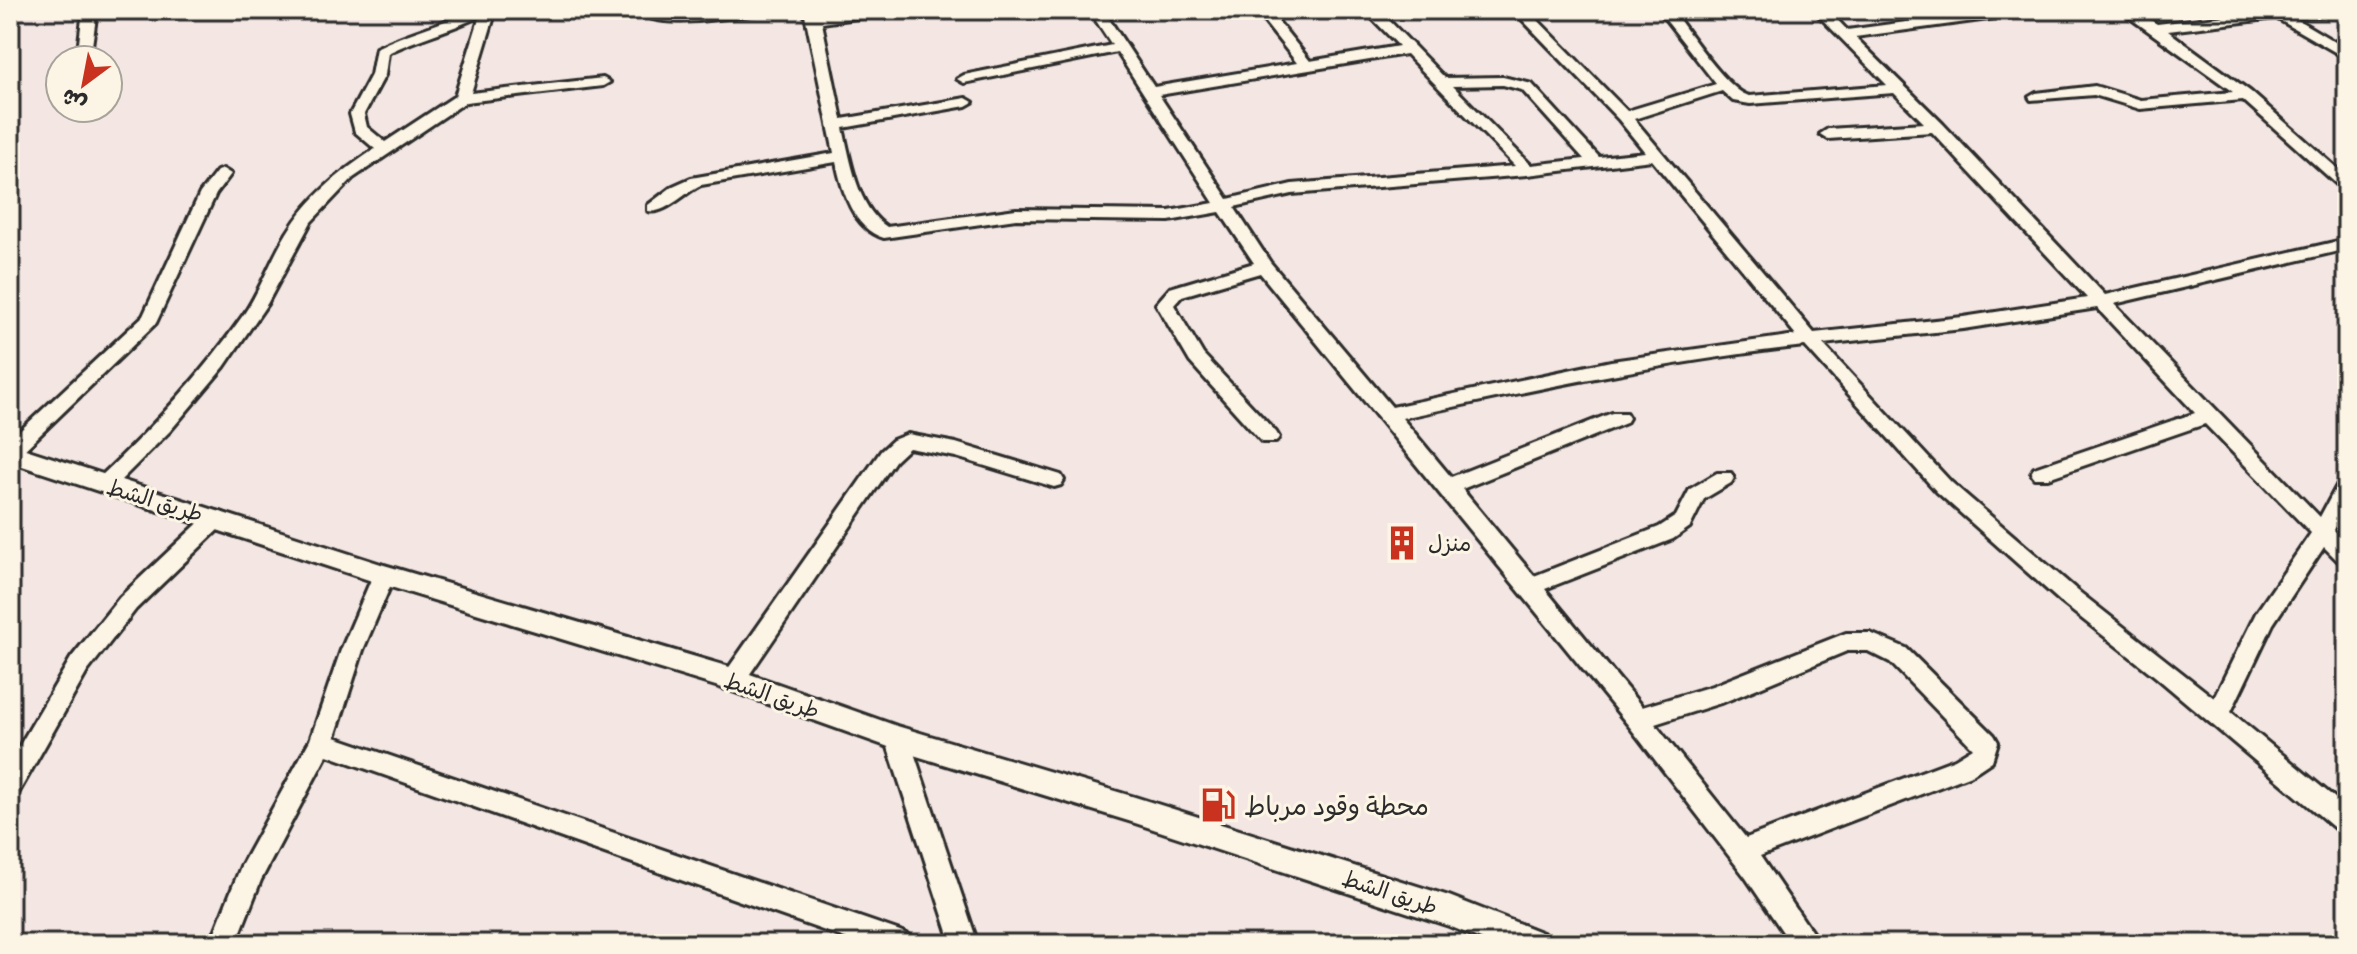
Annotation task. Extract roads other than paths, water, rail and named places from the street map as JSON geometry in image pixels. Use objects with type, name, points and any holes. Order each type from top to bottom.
[{"type":"main road","name":"طريق الشط","points":[[10,452],[384,575],[733,680],[897,738],[1135,810],[1449,911],[1532,944]]},
{"type":"street","points":[[86,44],[90,10]]},
{"type":"street","points":[[383,148],[360,129],[357,114],[378,75],[381,51],[405,39],[441,30],[482,10]]},
{"type":"street","points":[[462,98],[489,10]]},
{"type":"street","points":[[642,10],[650,16],[664,18],[759,10]]},
{"type":"street","points":[[884,10],[814,15],[828,99],[851,187],[869,224],[884,233],[1016,214],[1169,216],[1203,212],[1292,189],[1527,170],[1655,155]]},
{"type":"street","points":[[1096,10],[1264,266],[1637,719],[1741,852],[1807,944]]},
{"type":"street","points":[[1262,10],[1307,66]]},
{"type":"street","points":[[1371,10],[1527,170]]},
{"type":"street","points":[[1520,10],[1624,117],[1747,269],[1837,373],[1944,487],[2070,597],[2347,823]]},
{"type":"street","points":[[1665,10],[1738,98],[1750,100],[1900,88]]},
{"type":"street","points":[[1820,10],[1938,127],[2347,557]]},
{"type":"street","points":[[1845,34],[2026,10]]},
{"type":"street","points":[[2126,10],[2152,20],[2246,95],[2347,185]]},
{"type":"street","points":[[2152,20],[2347,11]]},
{"type":"street","points":[[2278,14],[2347,55]]},
{"type":"street","points":[[964,79],[1121,47]]},
{"type":"street","points":[[1149,92],[1408,49]]},
{"type":"street","points":[[1443,82],[1503,81],[1527,87],[1595,162]]},
{"type":"street","points":[[105,484],[149,444],[250,317],[299,227],[314,206],[351,172],[462,98],[603,82]]},
{"type":"street","points":[[1624,117],[1725,86]]},
{"type":"street","points":[[2036,97],[2095,90],[2140,105],[2246,95]]},
{"type":"street","points":[[836,125],[966,102]]},
{"type":"street","points":[[1828,134],[1938,127]]},
{"type":"street","points":[[654,208],[679,189],[697,181],[842,156]]},
{"type":"street","points":[[10,452],[150,319],[208,193],[223,174]]},
{"type":"street","points":[[1385,415],[1611,367],[1716,350],[1963,323],[2102,301],[2347,244]]},
{"type":"street","points":[[1264,266],[1176,292],[1165,304],[1196,358],[1269,437]]},
{"type":"street","points":[[2041,473],[2209,415]]},
{"type":"street","points":[[1448,486],[1619,418]]},
{"type":"street","points":[[733,680],[896,447],[911,441],[1054,480]]},
{"type":"street","points":[[1530,586],[1666,533],[1683,521],[1697,494],[1724,478]]},
{"type":"street","points":[[2218,715],[2264,619],[2322,533],[2347,485]]},
{"type":"street","points":[[10,784],[79,665],[128,603],[216,519]]},
{"type":"street","points":[[223,944],[250,875],[321,743],[352,650],[384,575]]},
{"type":"street","points":[[1637,719],[1716,695],[1833,646],[1846,642],[1870,642],[1898,655],[1986,742],[1984,754],[1963,767],[1741,852]]},
{"type":"street","points":[[897,738],[965,944]]},
{"type":"street","points":[[321,743],[480,794],[643,856],[900,944]]},
{"type":"place","name":"منزل","points":[[1402,543]]},
{"type":"place","name":"محطة وقود مرباط","points":[[1218,805]]}]
